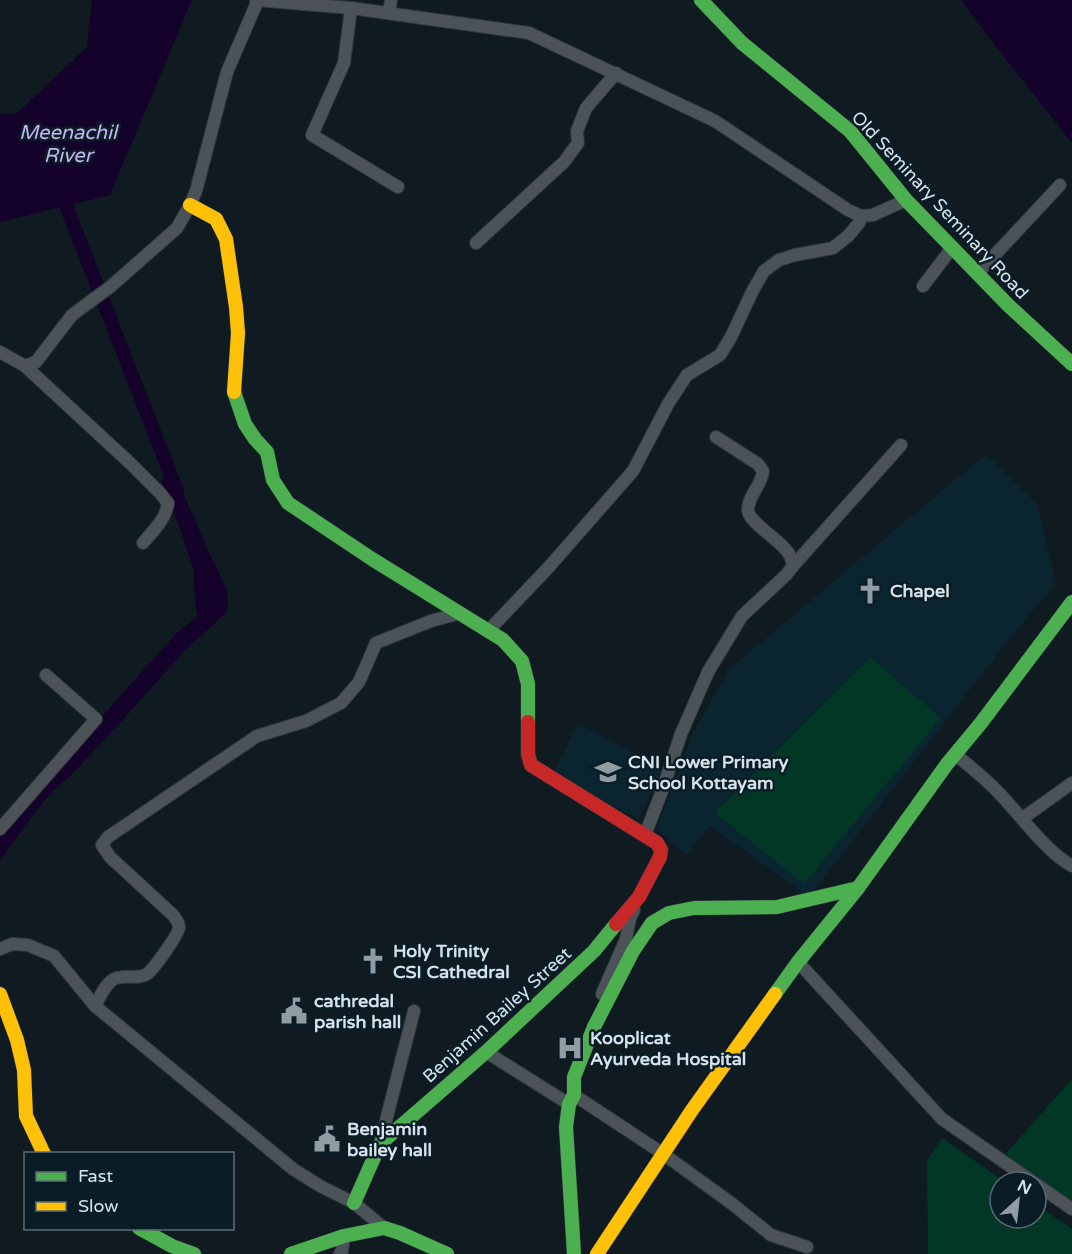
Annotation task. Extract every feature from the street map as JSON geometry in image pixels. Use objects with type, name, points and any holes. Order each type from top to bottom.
[{"type":"main road","name":"Old Seminary Seminary Road","points":[[701,0],[742,43],[850,131],[906,200],[1008,305],[1072,364]]},
{"type":"main road","points":[[190,205],[216,219],[226,239],[238,333],[234,394],[245,424],[267,452],[273,480],[288,503],[372,559],[503,640],[522,661],[528,684],[528,754],[531,765],[645,835]]},
{"type":"main road","points":[[597,1254],[662,1154],[798,962],[858,888],[955,754],[1072,602]]},
{"type":"main road","name":"Benjamin Bailey Street","points":[[354,1203],[380,1144],[486,1052],[594,951],[639,897],[660,857],[661,850],[657,843],[645,835]]},
{"type":"main road","points":[[574,1254],[566,1127],[574,1077],[594,1027],[633,951],[652,923],[669,913],[694,908],[777,907],[858,888]]},
{"type":"main road","points":[[0,994],[18,1040],[24,1070],[26,1116],[43,1152]]},
{"type":"main road","points":[[291,1254],[344,1236],[384,1228],[447,1254]]},
{"type":"main road","points":[[143,1230],[172,1246],[194,1254]]},
{"type":"street","points":[[25,366],[36,362],[72,315],[110,287],[177,228],[196,191],[227,72],[257,0],[351,8],[529,33],[715,121],[848,210],[861,216],[873,215],[906,200]]},
{"type":"street","points":[[389,13],[390,0]]},
{"type":"street","points":[[351,8],[344,63],[312,135],[398,187]]},
{"type":"street","points":[[476,243],[564,162],[578,143],[577,131],[586,108],[616,73]]},
{"type":"street","points":[[977,274],[1060,185]]},
{"type":"street","points":[[488,631],[548,568],[633,471],[668,404],[687,375],[720,355],[764,271],[779,260],[833,248],[848,236],[859,223],[861,216]]},
{"type":"street","points":[[923,286],[952,248]]},
{"type":"street","points":[[0,352],[25,366],[130,463],[168,503],[167,512],[143,543]]},
{"type":"street","points":[[716,437],[758,464],[763,471],[748,510],[751,519],[767,531],[790,555],[793,566]]},
{"type":"street","points":[[645,835],[681,734],[708,672],[742,616],[786,575],[901,445]]},
{"type":"street","points":[[95,1006],[107,985],[116,978],[146,975],[155,966],[180,929],[173,915],[110,857],[102,845],[108,837],[257,736],[306,721],[341,703],[359,682],[376,643],[431,621],[460,613]]},
{"type":"street","points":[[0,829],[96,719],[46,675]]},
{"type":"street","points":[[955,754],[996,789],[1043,842],[1072,866]]},
{"type":"street","points":[[1023,818],[1072,783]]},
{"type":"street","points":[[594,1027],[600,998],[626,939],[630,918],[639,897]]},
{"type":"street","points":[[0,949],[12,944],[28,945],[54,956],[95,1006],[293,1169],[354,1203],[384,1228]]},
{"type":"street","points":[[798,962],[942,1119],[1015,1170]]},
{"type":"street","points":[[380,1144],[414,1011]]},
{"type":"street","points":[[0,1017],[14,1030]]},
{"type":"street","points":[[486,1052],[572,1099],[662,1154],[771,1235],[807,1247]]},
{"type":"street","points":[[1048,1193],[1072,1209]]},
{"type":"street","points":[[340,1254],[344,1236]]},
{"type":"shaded area","points":[[986,454],[1037,504],[1056,584],[1013,634],[809,897],[710,826],[686,855],[656,830],[693,733],[729,669]]},
{"type":"shaded area","name":"CNI Lower Primary School Kottayam","points":[[578,723],[664,769],[638,819],[553,774]]},
{"type":"green space","points":[[870,657],[941,718],[804,884],[715,813]]},
{"type":"green space","points":[[1072,1079],[1072,1204],[1048,1188],[1048,1170],[1020,1170],[1002,1158]]},
{"type":"green space","points":[[942,1138],[988,1170],[988,1230],[1048,1230],[1048,1212],[1072,1229],[1072,1254],[928,1254],[927,1161]]},
{"type":"water","name":"Meenachil River","points":[[92,0],[192,0],[110,195],[0,222],[0,114],[16,114],[87,47]]},
{"type":"water","points":[[961,0],[1072,0],[1072,143],[993,43]]},
{"type":"water","points":[[175,474],[227,589],[228,610],[187,648],[122,721],[46,798],[0,860],[0,835],[120,696],[175,635],[198,615],[193,568],[161,480]]},
{"type":"waterway","points":[[60,190],[177,491]]},
{"type":"traffic: fast","points":[[701,0],[742,43],[850,131],[906,200],[1008,305],[1072,364]]},
{"type":"traffic: fast","points":[[234,392],[245,424],[267,452],[273,480],[288,503],[372,559],[503,640],[522,661],[528,684],[528,722]]},
{"type":"traffic: fast","points":[[775,994],[858,888],[947,764],[981,723],[1072,602]]},
{"type":"traffic: fast","points":[[574,1254],[566,1127],[569,1104],[574,1095],[574,1077],[594,1027],[633,951],[652,923],[669,913],[694,908],[777,907],[858,888]]},
{"type":"traffic: fast","points":[[354,1203],[380,1144],[486,1052],[594,951],[616,924]]},
{"type":"traffic: fast","points":[[291,1254],[344,1236],[384,1228],[447,1254]]},
{"type":"traffic: fast","points":[[143,1230],[172,1246],[194,1254]]},
{"type":"traffic: slow","points":[[190,205],[216,219],[226,239],[238,333],[234,392]]},
{"type":"traffic: slow","points":[[0,994],[17,1040],[24,1070],[26,1116],[43,1152]]},
{"type":"traffic: slow","points":[[597,1254],[692,1110],[775,994]]},
{"type":"traffic: jam","points":[[528,722],[528,754],[531,765],[657,843],[661,850],[660,857],[639,897],[616,924]]},
{"type":"place","name":"Chapel","points":[[870,591]]},
{"type":"place","name":"CNI Lower Primary School Kottayam","points":[[608,772]]},
{"type":"place","name":"Holy Trinity CSI Cathedral","points":[[373,961]]},
{"type":"place","name":"cathredal parish hall","points":[[294,1011]]},
{"type":"place","name":"Kooplicat Ayurveda Hospital","points":[[570,1048]]},
{"type":"place","name":"Benjamin bailey hall","points":[[327,1139]]}]
